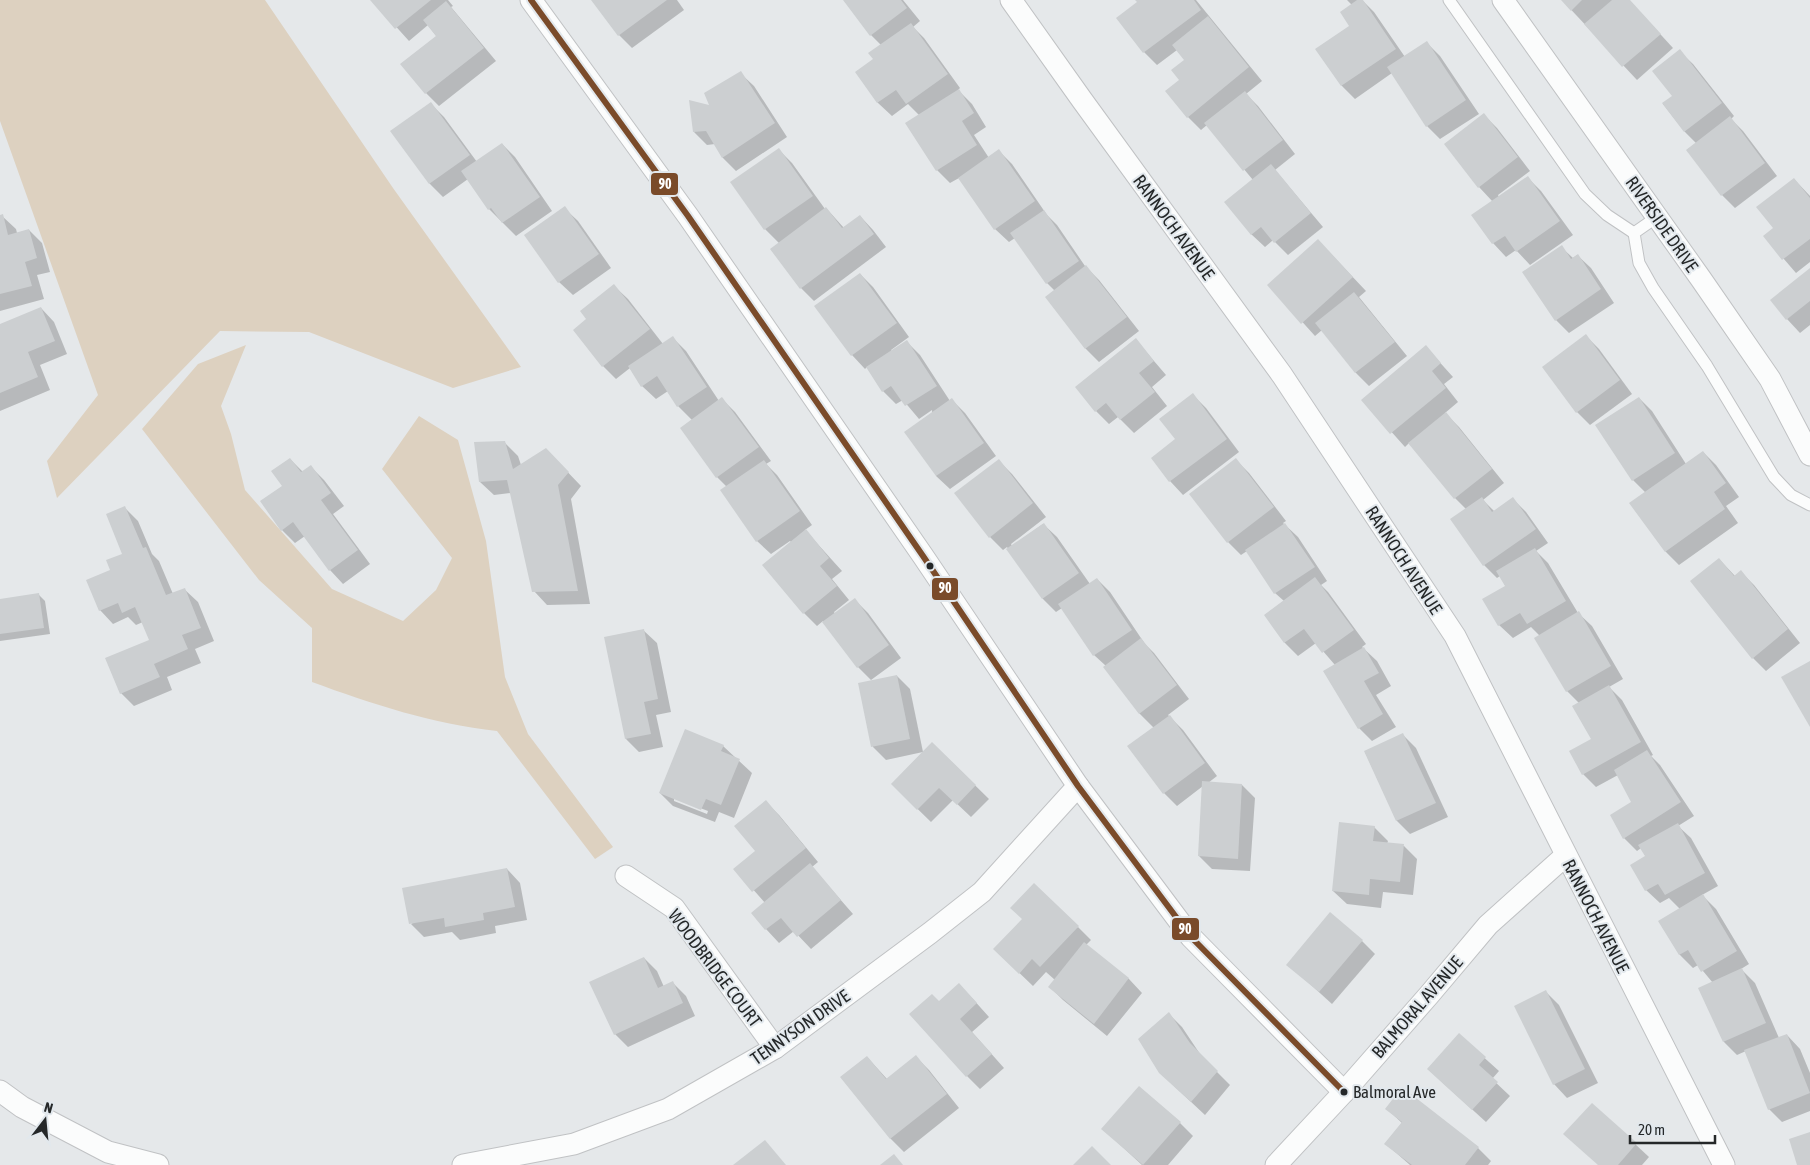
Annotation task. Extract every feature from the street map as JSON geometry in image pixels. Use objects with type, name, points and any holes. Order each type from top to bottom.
[{"type":"street","points":[[531,0],[688,216],[923,556],[1078,786],[1191,937],[1344,1092]]},
{"type":"street","name":"RANNOCH AVENUE","points":[[1011,0],[1282,375],[1454,636],[1724,1165]]},
{"type":"street","name":"RIVERSIDE DRIVE","points":[[1503,0],[1770,379],[1810,455]]},
{"type":"street","name":"TENNYSON DRIVE","points":[[464,1165],[498,1162],[574,1144],[668,1109],[775,1048],[930,934],[982,892],[1078,786]]},
{"type":"street","name":"BALMORAL AVENUE","points":[[1276,1165],[1344,1092],[1488,925],[1565,856]]},
{"type":"street","name":"WOODBRIDGE COURT","points":[[626,876],[674,908],[775,1048]]},
{"type":"street","points":[[0,1091],[22,1107],[108,1152],[158,1165]]},
{"type":"lane","points":[[1449,0],[1585,194],[1607,215],[1634,233],[1639,262],[1653,288],[1707,366],[1774,477],[1791,495],[1810,505]]},
{"type":"lane","points":[[1634,233],[1657,217]]},
{"type":"shaded area","points":[[0,0],[265,0],[393,188],[521,367],[453,388],[309,332],[220,331],[57,498],[47,461],[98,395],[0,121]]},
{"type":"shaded area","points":[[246,345],[221,406],[231,434],[245,490],[332,589],[403,621],[436,590],[452,558],[382,469],[419,416],[458,440],[486,541],[505,677],[528,734],[613,847],[595,859],[497,731],[473,728],[403,712],[312,682],[312,628],[259,580],[142,429],[198,364]]},
{"type":"building","points":[[370,0],[431,0],[395,29]]},
{"type":"building","points":[[591,0],[667,0],[618,36]]},
{"type":"building","points":[[843,0],[901,0],[907,8],[870,36]]},
{"type":"building","points":[[1135,0],[1194,0],[1201,10],[1143,53],[1116,18],[1137,2]]},
{"type":"building","points":[[1357,0],[1363,0],[1396,49],[1341,86],[1315,49],[1349,26],[1340,12]]},
{"type":"building","points":[[1561,0],[1582,0],[1571,11]]},
{"type":"building","points":[[1612,0],[1630,0],[1661,34],[1622,67],[1584,24]]},
{"type":"building","points":[[446,1],[484,48],[425,94],[400,64],[436,36],[423,20]]},
{"type":"building","points":[[1208,16],[1249,67],[1187,118],[1165,91],[1179,80],[1171,70],[1184,60],[1172,45]]},
{"type":"building","points":[[911,23],[948,74],[906,104],[896,90],[877,103],[855,72],[873,59],[868,53]]},
{"type":"building","points":[[1427,41],[1466,100],[1426,127],[1387,67]]},
{"type":"building","points":[[1680,49],[1722,103],[1684,132],[1662,103],[1672,96],[1652,71]]},
{"type":"building","points":[[741,71],[775,123],[722,158],[706,131],[693,132],[689,100],[709,105],[704,93]]},
{"type":"building","points":[[959,89],[974,113],[962,121],[977,145],[936,171],[905,123]]},
{"type":"building","points":[[1245,91],[1283,140],[1243,171],[1204,123]]},
{"type":"building","points":[[431,102],[470,155],[429,184],[390,131]]},
{"type":"building","points":[[1484,113],[1518,157],[1478,188],[1444,144]]},
{"type":"building","points":[[1730,116],[1765,163],[1721,196],[1686,150]]},
{"type":"building","points":[[502,143],[540,197],[502,223],[491,208],[488,210],[461,171]]},
{"type":"building","points":[[779,148],[813,196],[764,230],[730,182]]},
{"type":"building","points":[[999,149],[1035,201],[994,230],[958,178]]},
{"type":"building","points":[[1271,164],[1311,213],[1274,243],[1261,227],[1251,235],[1224,202]]},
{"type":"building","points":[[1528,176],[1560,221],[1516,252],[1505,236],[1492,244],[1471,215]]},
{"type":"building","points":[[1794,178],[1810,198],[1810,239],[1782,260],[1763,236],[1773,228],[1756,207]]},
{"type":"building","points":[[565,206],[599,254],[558,283],[524,235]]},
{"type":"building","points":[[826,207],[842,228],[860,215],[874,234],[800,289],[770,249]]},
{"type":"building","points":[[1044,210],[1079,261],[1046,284],[1010,233]]},
{"type":"building","points":[[3,214],[8,235],[29,229],[37,258],[25,262],[32,286],[0,294],[0,215]]},
{"type":"building","points":[[1318,239],[1353,277],[1301,324],[1267,285]]},
{"type":"building","points":[[1562,245],[1571,259],[1578,254],[1601,289],[1555,321],[1522,272]]},
{"type":"building","points":[[1086,265],[1127,317],[1085,349],[1045,297]]},
{"type":"building","points":[[1810,268],[1810,301],[1786,320],[1770,300]]},
{"type":"building","points":[[860,273],[897,323],[851,356],[814,306]]},
{"type":"building","points":[[614,284],[650,329],[602,367],[573,330],[586,319],[580,311]]},
{"type":"building","points":[[1354,292],[1395,342],[1355,373],[1315,323]]},
{"type":"building","points":[[41,307],[55,341],[28,352],[38,377],[0,393],[0,324]]},
{"type":"building","points":[[1586,334],[1620,380],[1576,413],[1542,367]]},
{"type":"building","points":[[673,336],[707,387],[677,407],[657,376],[641,387],[628,366]]},
{"type":"building","points":[[1136,338],[1154,361],[1139,373],[1155,392],[1120,420],[1106,403],[1095,412],[1075,387]]},
{"type":"building","points":[[907,340],[937,386],[905,406],[891,386],[882,392],[866,367]]},
{"type":"building","points":[[1426,345],[1441,363],[1432,371],[1446,388],[1390,434],[1361,400]]},
{"type":"building","points":[[1193,393],[1227,439],[1169,482],[1151,458],[1175,439],[1159,419]]},
{"type":"building","points":[[722,397],[759,447],[716,478],[680,428]]},
{"type":"building","points":[[1639,397],[1675,453],[1632,481],[1595,425]]},
{"type":"building","points":[[952,398],[984,443],[936,476],[904,432]]},
{"type":"building","points":[[1446,412],[1492,469],[1454,499],[1408,443]]},
{"type":"building","points":[[505,441],[513,469],[546,448],[569,472],[558,485],[578,591],[532,592],[507,480],[479,482],[474,442]]},
{"type":"building","points":[[1703,451],[1726,483],[1714,492],[1725,509],[1665,552],[1629,503]]},
{"type":"building","points":[[290,458],[301,472],[311,465],[331,493],[321,500],[358,550],[329,571],[293,522],[281,531],[260,501],[282,486],[271,471]]},
{"type":"building","points":[[1236,458],[1274,507],[1227,543],[1189,494]]},
{"type":"building","points":[[999,459],[1033,503],[989,538],[954,493]]},
{"type":"building","points":[[764,460],[800,511],[756,542],[720,490]]},
{"type":"building","points":[[1482,497],[1492,512],[1513,497],[1536,529],[1483,566],[1450,519]]},
{"type":"building","points":[[125,506],[143,548],[146,547],[166,595],[185,588],[201,628],[182,635],[188,649],[154,664],[160,677],[120,694],[105,658],[149,640],[135,607],[122,613],[118,603],[99,611],[86,580],[110,570],[106,560],[122,554],[106,514]]},
{"type":"building","points":[[1044,523],[1079,573],[1042,599],[1006,549]]},
{"type":"building","points":[[1285,523],[1315,567],[1274,594],[1245,550]]},
{"type":"building","points":[[806,529],[829,558],[820,566],[837,586],[803,614],[762,565]]},
{"type":"building","points":[[1535,548],[1566,601],[1527,624],[1520,613],[1498,626],[1482,599],[1505,586],[1496,571]]},
{"type":"building","points":[[1719,558],[1734,576],[1741,570],[1788,629],[1752,659],[1690,581]]},
{"type":"building","points":[[1315,577],[1354,630],[1322,653],[1304,629],[1284,643],[1264,615]]},
{"type":"building","points":[[1097,578],[1132,630],[1093,656],[1058,604]]},
{"type":"building","points":[[39,593],[44,628],[0,634],[0,599]]},
{"type":"building","points":[[855,598],[889,645],[857,668],[822,622]]},
{"type":"building","points":[[1579,611],[1611,666],[1566,692],[1534,638]]},
{"type":"building","points":[[644,629],[658,699],[644,702],[651,734],[625,739],[604,637]]},
{"type":"building","points":[[1141,638],[1177,685],[1139,714],[1103,667]]},
{"type":"building","points":[[1364,647],[1379,673],[1364,681],[1383,714],[1358,729],[1323,671]]},
{"type":"building","points":[[1810,661],[1810,727],[1781,677]]},
{"type":"building","points":[[897,675],[910,739],[871,747],[858,683]]},
{"type":"building","points":[[1609,685],[1641,742],[1582,775],[1569,751],[1591,739],[1572,706]]},
{"type":"building","points":[[1170,715],[1205,763],[1163,794],[1127,746]]},
{"type":"building","points":[[685,729],[724,745],[721,751],[740,759],[721,805],[706,799],[701,810],[659,793]]},
{"type":"building","points":[[1403,733],[1436,803],[1396,821],[1364,751]]},
{"type":"building","points":[[932,742],[976,785],[957,805],[939,788],[917,810],[891,784]]},
{"type":"building","points":[[1647,750],[1681,802],[1623,839],[1610,815],[1631,802],[1614,770]]},
{"type":"building","points":[[1202,781],[1242,784],[1238,859],[1198,856]]},
{"type":"building","points":[[766,800],[806,848],[752,892],[733,869],[755,851],[734,826]]},
{"type":"building","points":[[1339,822],[1375,826],[1373,841],[1404,844],[1400,882],[1370,879],[1369,895],[1332,891]]},
{"type":"building","points":[[1678,823],[1705,873],[1665,895],[1658,884],[1645,891],[1630,865],[1645,856],[1638,845]]},
{"type":"building","points":[[810,863],[841,900],[797,937],[781,918],[765,930],[751,913]]},
{"type":"building","points":[[507,868],[515,907],[483,913],[484,920],[445,927],[444,918],[409,924],[402,888]]},
{"type":"building","points":[[1034,883],[1079,926],[1040,967],[1032,959],[1019,974],[993,949],[1022,919],[1010,908]]},
{"type":"building","points":[[1703,894],[1737,951],[1701,972],[1688,950],[1679,955],[1658,921]]},
{"type":"building","points":[[1330,912],[1363,940],[1319,992],[1286,965]]},
{"type":"building","points":[[1084,942],[1129,978],[1094,1024],[1048,987]]},
{"type":"building","points":[[644,957],[658,988],[673,981],[683,1003],[614,1035],[589,982]]},
{"type":"building","points":[[1742,968],[1766,1023],[1723,1042],[1698,988]]},
{"type":"building","points":[[959,983],[977,1003],[960,1019],[992,1054],[966,1077],[909,1014],[932,994],[939,1001]]},
{"type":"building","points":[[1546,990],[1585,1069],[1553,1085],[1514,1006]]},
{"type":"building","points":[[1169,1012],[1190,1043],[1218,1071],[1191,1102],[1159,1073],[1138,1039]]},
{"type":"building","points":[[1459,1033],[1486,1057],[1479,1065],[1498,1082],[1472,1110],[1427,1069]]},
{"type":"building","points":[[1787,1034],[1810,1093],[1768,1110],[1744,1050]]},
{"type":"building","points":[[916,1055],[947,1094],[890,1139],[840,1077],[867,1056],[886,1079]]},
{"type":"building","points":[[1139,1086],[1181,1122],[1143,1165],[1101,1129]]},
{"type":"building","points":[[1402,1087],[1479,1147],[1465,1165],[1412,1165],[1384,1144],[1402,1122],[1385,1109]]},
{"type":"building","points":[[1592,1103],[1637,1143],[1618,1165],[1598,1165],[1563,1134]]},
{"type":"building","points":[[1810,1132],[1810,1165],[1797,1165],[1789,1139]]},
{"type":"building","points":[[765,1140],[786,1165],[733,1165]]},
{"type":"building","points":[[1092,1146],[1111,1165],[1073,1165]]},
{"type":"building","points":[[894,1154],[903,1165],[880,1165]]},
{"type":"transit line","name":"90","points":[[531,0],[688,216],[923,556],[1078,786],[1191,937],[1344,1092]]},
{"type":"place","name":"Balmoral Ave","points":[[1344,1092]]}]
